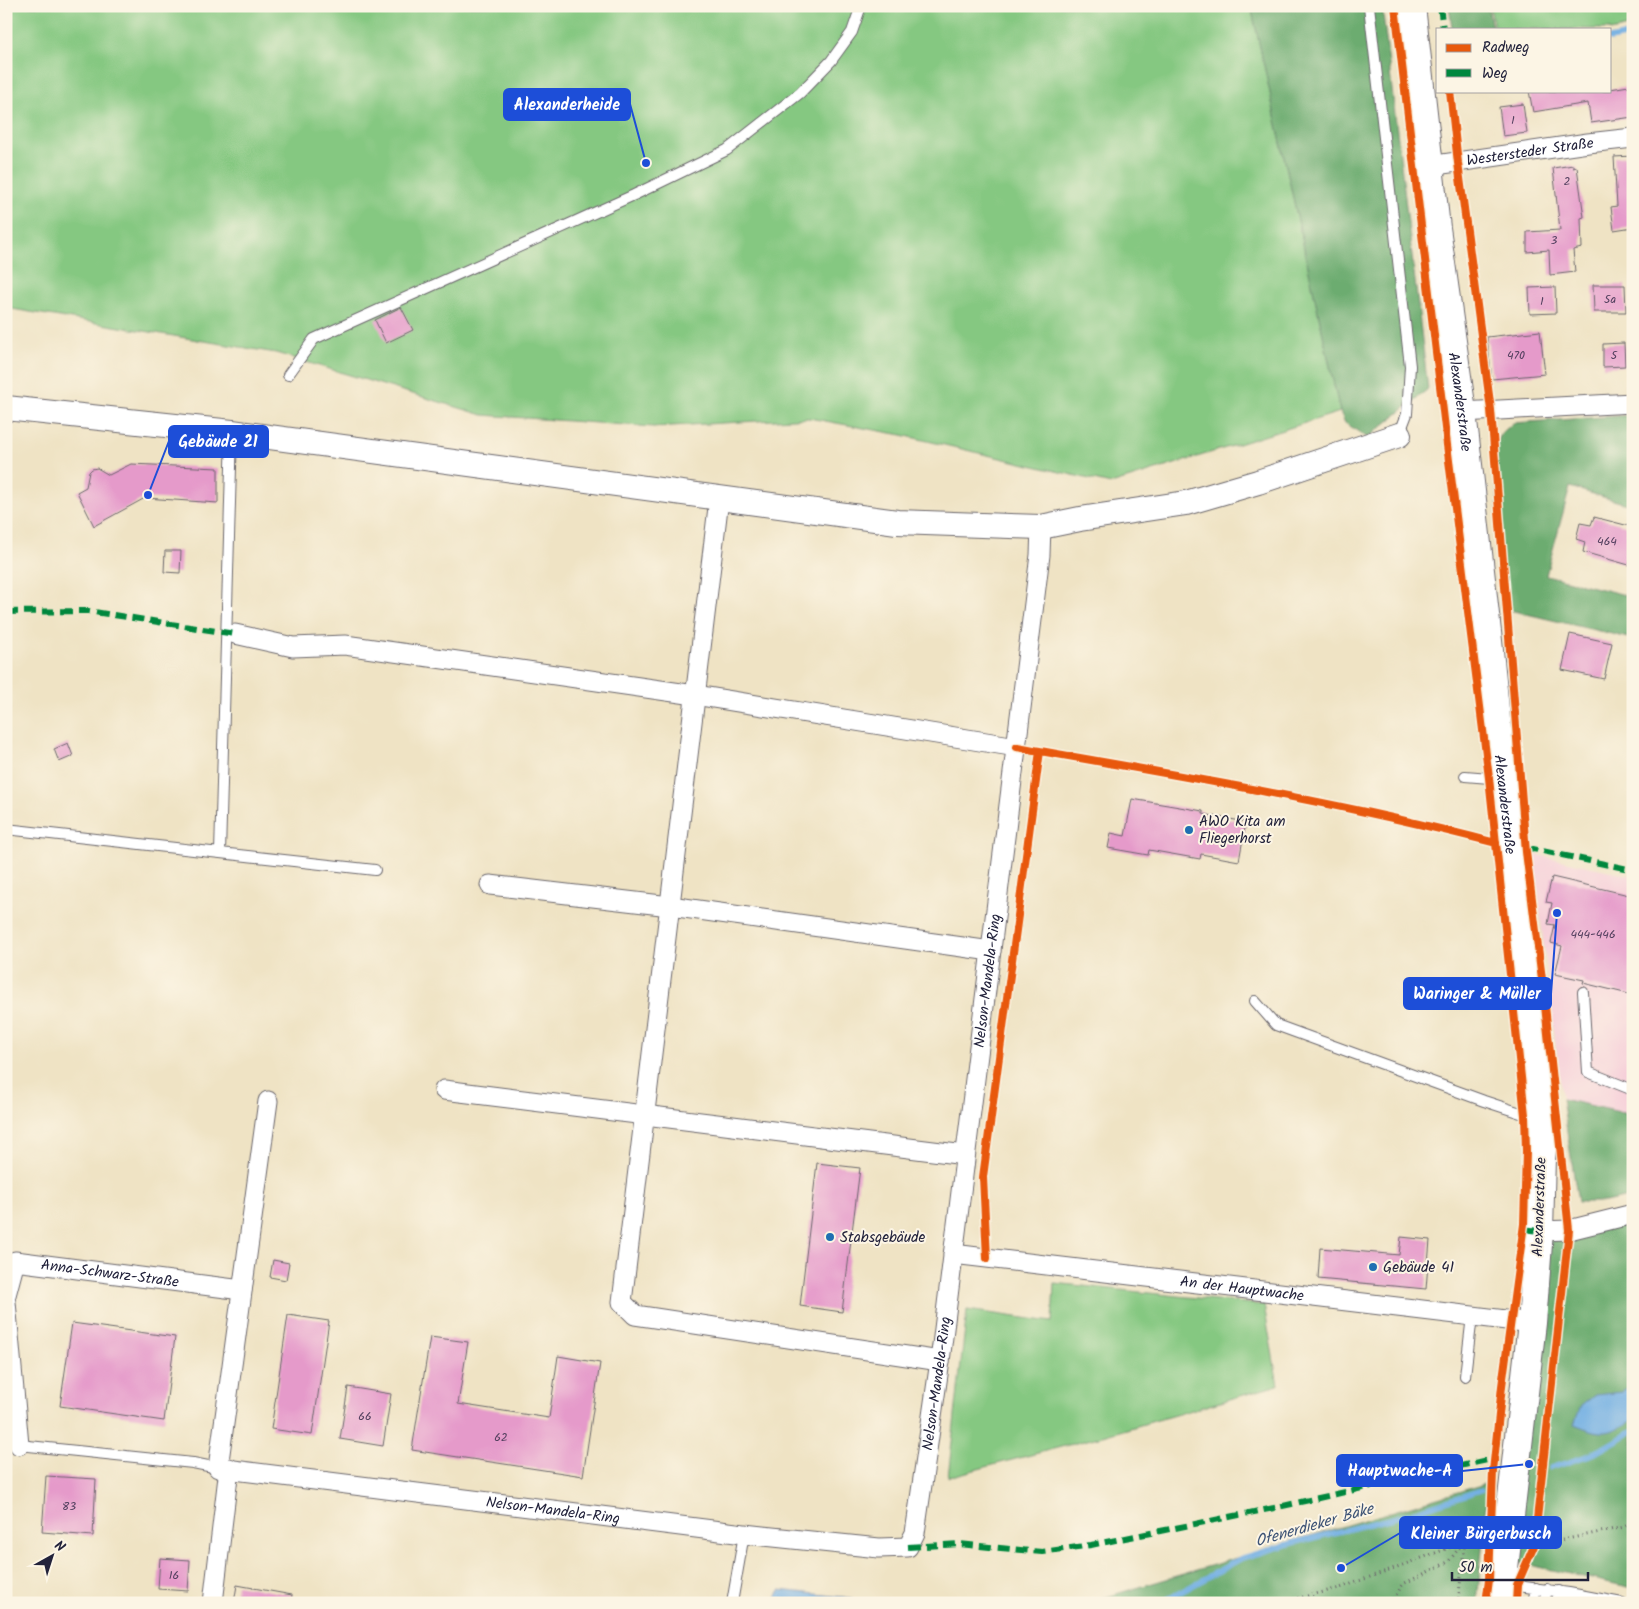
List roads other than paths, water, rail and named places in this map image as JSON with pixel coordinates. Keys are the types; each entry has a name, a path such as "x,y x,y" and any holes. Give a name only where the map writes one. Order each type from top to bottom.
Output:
{"main road":[{"name":"Alexanderstraße","path":"1411,6 1436,228 1462,412 1542,1120 1539,1231 1532,1323 1509,1539 1501,1593"}],"street":[{"name":"Westersteder Straße","path":"1429,166 1633,138"},
{"path":"1462,412 1633,403"},
{"path":"6,408 232,432 897,522 1042,527 1080,519 1186,503 1258,482 1399,435"},
{"path":"719,499 622,1302 635,1315 940,1360"},
{"name":"Nelson-Mandela-Ring","path":"223,1468 744,1534 879,1548 908,1547 915,1533 940,1360 1017,747 1042,527"},
{"path":"235,634 293,647 345,645 695,695 1017,747"},
{"path":"490,885 670,906 991,951"},
{"path":"444,1090 965,1155"},
{"path":"213,1603 223,1468 242,1290 268,1100"},
{"path":"1539,1231 1569,1230 1633,1214"},
{"name":"An der Hauptwache","path":"952,1254 1532,1323"},
{"name":"Anna-Schwarz-Straße","path":"6,1295 15,1261 242,1290"},
{"path":"6,1302 13,1443"}],"lane":[{"path":"288,375 314,340 634,195 727,150 800,93 831,61 852,32 861,6"},
{"path":"1369,6 1410,366 1407,414 1399,435"},
{"path":"220,853 232,432"},
{"path":"1465,776 1502,779"},
{"path":"6,829 375,870"},
{"path":"1583,992 1588,1072 1633,1090"},
{"path":"1255,1001 1276,1025 1484,1101 1542,1120"},
{"path":"1465,1376 1472,1316"},
{"path":"13,1443 223,1468"},
{"path":"732,1603 744,1534"},
{"path":"1533,1603 1536,1588"},
{"path":"1501,1593 1536,1588 1547,1589 1565,1595 1622,1602"},
{"path":"1544,1603 1547,1589"},
{"path":"1557,1603 1565,1595"}],"water":[{"path":"1633,1383 1633,1420 1617,1429 1604,1432 1598,1432 1574,1424 1581,1406 1595,1395 1622,1392"},
{"path":"780,1590 852,1598 861,1603 773,1603"}],"waterway":[{"path":"1612,39 1633,34"},
{"name":"Ofenerdieker Bäke","path":"1550,1468 1593,1454 1633,1431"},
{"name":"Ofenerdieker Bäke","path":"1161,1603 1242,1558 1393,1518 1481,1490"}],"place":[{"name":"Alexanderheide","path":"646,163"},
{"name":"Gebäude 21","path":"148,495"},
{"name":"AWO Kita am Fliegerhorst","path":"1189,830"},
{"name":"Waringer & Müller","path":"1557,913"},
{"name":"Stabsgebäude","path":"830,1237"},
{"name":"Gebäude 41","path":"1373,1267"},
{"name":"Hauptwache-A","path":"1529,1464"},
{"name":"Kleiner Bürgerbusch","path":"1341,1568"}]}
